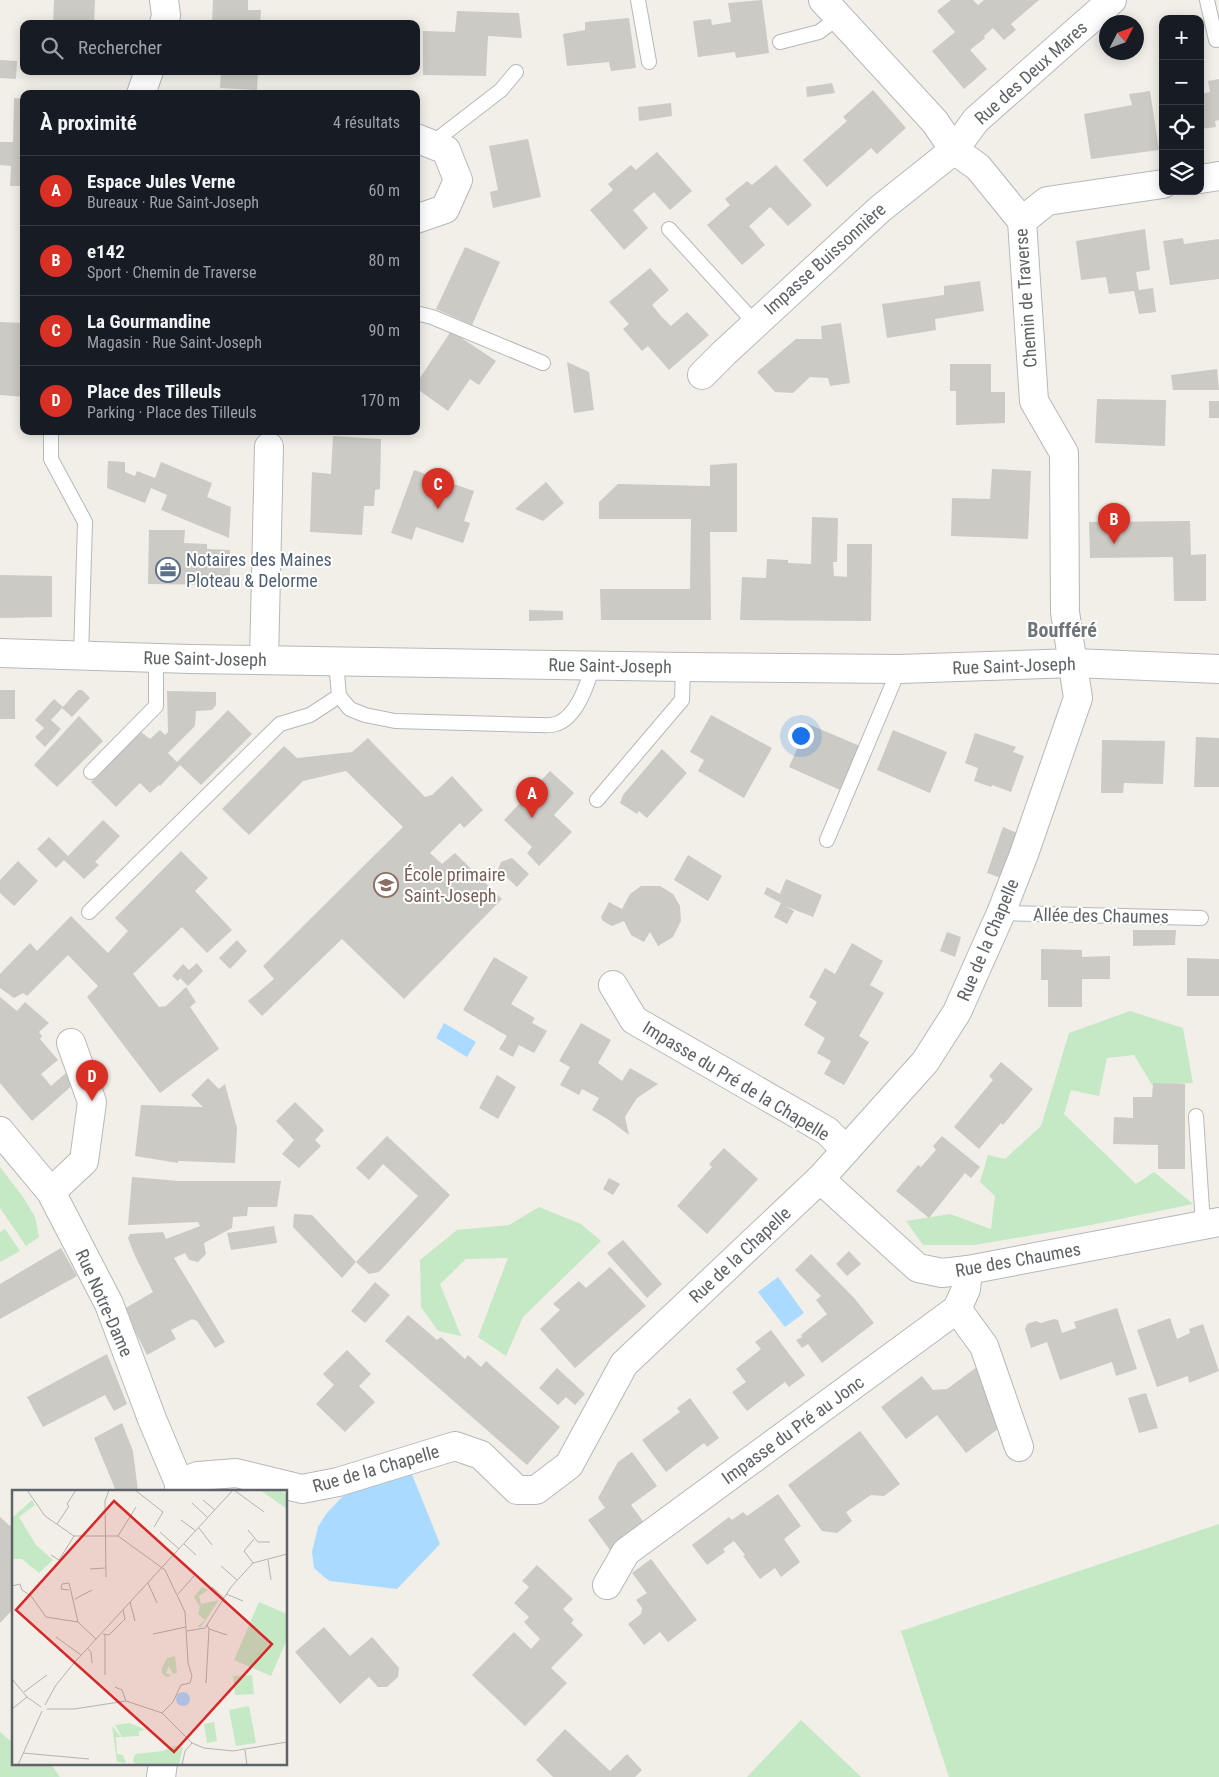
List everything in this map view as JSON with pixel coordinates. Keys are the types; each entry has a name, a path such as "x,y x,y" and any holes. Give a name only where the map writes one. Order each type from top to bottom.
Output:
{"street":[{"path":"164,0 165,20"},
{"name":"Rue des Deux Mares","path":"954,150 976,120 1112,0"},
{"name":"Chemin de Traverse","path":"831,8 935,122 954,150 978,167 1022,221 1034,401 1064,453 1066,612 1074,664"},
{"path":"142,90 148,75"},
{"path":"420,218 445,209 458,180 446,150 424,141"},
{"name":"Impasse Buissonnière","path":"702,376 724,352 880,209 954,150"},
{"path":"1204,178 1219,176"},
{"path":"1022,221 1047,201 1159,185"},
{"path":"264,660 269,437"},
{"name":"Rue Saint-Joseph","path":"0,654 593,666 899,669 1074,664 1219,669"},
{"name":"Rue de la Chapelle","path":"179,1487 198,1476 236,1474 302,1489 338,1482 455,1446 481,1455 517,1490 536,1490 569,1465 624,1364 820,1179 925,1062 958,1012 1001,914 1024,854 1078,698 1074,664"},
{"name":"Impasse du Pré de la Chapelle","path":"613,985 634,1020 827,1131 846,1150"},
{"path":"51,1192 84,1161 90,1118 92,1102 71,1043"},
{"name":"Rue Notre-Dame","path":"0,1131 51,1192 109,1304 179,1487"},
{"name":"Rue des Chaumes","path":"820,1179 918,1268 942,1273 968,1270 1211,1224"},
{"path":"968,1270 966,1289 957,1309 984,1346 1019,1448"},
{"name":"Impasse du Pré au Jonc","path":"607,1585 626,1552 957,1309"},
{"path":"161,1777 163,1764"}],"lane":[{"path":"638,0 649,62"},
{"path":"1207,0 1216,40"},
{"path":"780,42 819,32 831,8"},
{"path":"424,141 501,90 516,72"},
{"path":"669,229 755,323"},
{"path":"420,314 432,317 543,363"},
{"path":"51,435 51,459 85,522 81,656"},
{"path":"91,772 156,706 156,658"},
{"path":"336,661 338,696 350,709 364,715 395,721 536,725 556,724 573,710 586,690 593,666"},
{"path":"598,800 682,700 683,667"},
{"path":"827,840 899,669"},
{"path":"89,912 280,724 310,715 338,696"},
{"name":"Allée des Chaumes","path":"1001,914 1201,918"},
{"path":"1196,1116 1211,1224"}],"green space":[{"path":"1130,1011 1183,1028 1193,1083 1152,1085 1134,1055 1107,1058 1099,1096 1071,1090 1064,1114 1136,1184 1154,1172 1193,1204 1091,1225 975,1245 923,1245 906,1221 950,1214 991,1229 995,1196 980,1182 988,1155 1005,1159 1041,1126 1069,1033"},
{"path":"0,1167 23,1197 35,1217 39,1237 26,1246 0,1208"},
{"path":"539,1207 581,1224 601,1241 523,1317 506,1356 478,1337 508,1258 466,1259 440,1284 461,1336 438,1331 421,1307 420,1260 457,1230 509,1225"},
{"path":"5,1229 20,1251 0,1262 0,1232"},
{"path":"1219,1524 1219,1777 949,1777 901,1631"},
{"path":"801,1720 858,1774 861,1777 747,1777"},
{"path":"0,1732 12,1742 12,1764 51,1764 60,1777 0,1777"}],"water":[{"path":"444,1023 476,1042 467,1057 436,1038"},
{"path":"778,1277 804,1313 785,1327 758,1292"},
{"path":"411,1472 440,1544 397,1589 330,1581 314,1568 312,1552 318,1527 326,1514 343,1496"}],"building":[{"path":"54,0 95,0 94,20 53,20"},
{"path":"213,0 248,0 248,10 261,10 260,20 212,20"},
{"path":"762,0 769,53 736,58 735,52 698,57 693,21 711,19 712,25 731,22 728,3"},
{"path":"951,0 973,0 978,5 984,0 1039,0 1011,24 1016,30 1004,40 993,28 984,36 985,38 970,50 987,69 964,89 932,51 955,32 937,11"},
{"path":"457,11 519,13 522,38 488,36 486,76 423,75 423,31 455,32"},
{"path":"629,18 636,68 611,71 609,62 567,66 563,34 585,30 585,22"},
{"path":"0,60 17,61 16,79 0,78"},
{"path":"221,75 258,75 257,90 220,88"},
{"path":"1219,79 1219,120 1215,121 1216,127 1204,128 1204,93 1210,92 1208,81"},
{"path":"832,83 835,93 807,97 806,87"},
{"path":"873,90 906,128 877,154 871,148 827,187 803,160 847,121 843,117"},
{"path":"1150,91 1159,150 1091,159 1084,114 1132,105 1129,94"},
{"path":"14,98 20,99 20,186 10,186 11,166 0,165 0,142 13,142"},
{"path":"671,103 672,116 639,121 638,107"},
{"path":"528,139 541,197 493,208 490,192 498,190 489,146"},
{"path":"657,152 692,191 670,210 654,192 633,210 648,228 624,250 590,210 613,190 608,184 631,165 636,170"},
{"path":"776,165 812,205 788,226 770,207 749,226 765,245 742,265 707,225 730,205 725,199 747,181 752,185"},
{"path":"1145,229 1150,270 1136,272 1139,290 1153,288 1156,312 1139,314 1134,291 1109,294 1106,277 1081,280 1076,241"},
{"path":"1183,238 1184,244 1219,239 1219,279 1170,285 1163,241"},
{"path":"465,247 500,262 472,325 436,309"},
{"path":"650,268 669,290 652,305 661,316 671,326 687,312 709,335 669,370 648,346 642,351 623,329 629,324 609,302"},
{"path":"980,281 984,311 935,319 936,330 887,338 882,304 944,295 944,286"},
{"path":"0,322 20,323 20,397 0,395"},
{"path":"841,323 850,383 830,386 828,378 810,377 793,393 775,392 757,372 796,339 822,339 821,326"},
{"path":"451,331 496,361 479,385 470,379 448,411 420,391 420,378"},
{"path":"567,362 589,372 594,410 574,413"},
{"path":"950,364 991,364 991,392 1005,392 1005,423 956,425 956,391 950,391"},
{"path":"1217,369 1219,390 1173,390 1171,375"},
{"path":"1097,399 1166,400 1165,446 1095,443"},
{"path":"1209,401 1219,401 1219,418 1209,418"},
{"path":"333,436 381,439 380,489 375,490 374,506 364,506 362,535 310,532 312,472 331,474"},
{"path":"108,461 125,462 125,472 135,476 137,471 155,478 161,462 212,483 207,497 231,507 229,538 161,510 167,495 151,488 145,503 107,488"},
{"path":"737,463 737,532 710,532 711,620 601,620 600,589 690,589 691,519 599,519 599,502 618,484 710,486 710,465"},
{"path":"992,469 1031,471 1028,539 951,536 952,498 990,499"},
{"path":"414,470 474,491 464,521 470,523 463,543 416,527 412,540 391,533"},
{"path":"546,482 564,503 543,521 515,509"},
{"path":"812,517 838,518 837,562 833,562 834,576 847,577 847,544 872,544 871,621 740,620 742,577 766,578 767,559 788,560 788,563 811,564"},
{"path":"1190,521 1191,555 1206,554 1206,601 1174,601 1173,557 1090,558 1089,522"},
{"path":"149,530 185,530 184,543 207,544 207,549 230,550 230,585 148,584"},
{"path":"0,575 52,576 52,617 0,618"},
{"path":"529,610 563,611 563,620 529,621"},
{"path":"0,690 15,690 15,719 0,719"},
{"path":"78,690 82,690 90,698 72,717 62,708"},
{"path":"167,691 216,692 216,705 212,710 196,711 195,726 168,753 177,762 228,710 252,734 201,785 180,765 160,786 150,793 140,783 116,807 91,782 141,732 150,739 160,730 165,735 168,732"},
{"path":"54,699 63,707 51,720 61,729 45,747 35,737 44,728 35,720"},
{"path":"711,715 772,748 744,798 698,771 704,760 690,752"},
{"path":"79,716 103,741 57,787 34,765"},
{"path":"808,724 860,746 840,790 789,767"},
{"path":"893,730 947,752 930,793 877,770"},
{"path":"975,733 1016,747 1013,752 1024,756 1011,792 974,781 978,768 965,763"},
{"path":"1196,737 1219,738 1219,787 1194,787"},
{"path":"368,738 425,797 432,795 452,776 483,810 464,828 460,823 430,853 442,864 455,853 502,899 404,999 342,939 262,1016 248,1001 274,979 263,966 403,827 346,771 303,781 249,835 222,809 284,746 297,758 352,752"},
{"path":"1102,740 1165,741 1163,784 1124,783 1123,793 1101,793"},
{"path":"662,749 687,773 647,818 639,811 637,814 620,803 623,795"},
{"path":"550,771 574,793 554,815 572,832 539,866 527,853 532,847 504,820"},
{"path":"103,820 120,836 95,862 99,865 84,879 64,860 56,868 37,849 49,837 68,856"},
{"path":"1003,827 1017,833 1001,878 987,873"},
{"path":"181,851 208,878 195,891 232,930 207,953 182,927 133,974 159,1007 166,1006 186,987 196,1002 190,1007 219,1049 160,1093 87,997 98,986 68,955 27,996 23,993 14,998 0,988 0,974 30,943 37,951 71,916 108,953 128,931 115,918"},
{"path":"688,855 722,876 708,901 674,880"},
{"path":"512,858 529,874 517,887 498,869 501,862"},
{"path":"18,861 38,881 14,906 0,893 0,880"},
{"path":"786,879 822,895 813,917 785,906 794,911 787,924 774,917 781,903 764,894 767,887 780,894"},
{"path":"641,886 660,886 673,894 680,906 681,921 673,937 658,946 650,932 644,942 631,935 624,921 612,926 603,921 601,917 609,902 622,909 630,894"},
{"path":"1133,930 1176,930 1175,945 1133,946"},
{"path":"947,932 961,937 955,957 940,951"},
{"path":"237,940 247,951 230,969 219,958"},
{"path":"852,943 883,961 870,985 884,993 859,1036 869,1042 844,1085 824,1074 831,1061 817,1053 825,1038 804,1025 817,1002 809,997 825,968 835,974"},
{"path":"1041,949 1082,950 1082,957 1110,956 1110,979 1082,979 1082,1007 1048,1007 1048,980 1041,980"},
{"path":"494,957 528,977 511,1004 535,1018 532,1023 547,1031 534,1053 519,1045 513,1057 499,1049 507,1036 463,1010"},
{"path":"1187,958 1219,959 1219,996 1187,996"},
{"path":"197,963 203,971 188,986 180,978 178,981 172,976 183,964 189,970"},
{"path":"0,997 17,1011 25,1002 49,1023 39,1032 42,1036 40,1039 58,1060 41,1074 51,1086 67,1072 75,1083 32,1121 0,1083"},
{"path":"581,1023 611,1040 598,1063 622,1081 630,1068 658,1084 637,1098 625,1117 629,1135 592,1110 599,1098 582,1089 579,1095 560,1085 570,1067 559,1061"},
{"path":"1001,1062 1033,1089 1003,1125 1001,1123 979,1149 954,1127 993,1080 989,1076"},
{"path":"497,1075 516,1087 498,1119 479,1108"},
{"path":"208,1078 219,1089 225,1084 237,1128 235,1163 178,1161 178,1163 135,1156 141,1105 203,1107 191,1095"},
{"path":"1153,1083 1185,1084 1185,1169 1158,1169 1158,1145 1113,1144 1114,1117 1133,1118 1133,1097 1152,1097"},
{"path":"295,1102 324,1130 315,1140 321,1146 299,1168 282,1154 294,1140 276,1121"},
{"path":"387,1136 450,1195 379,1272 369,1274 356,1262 418,1196 383,1164 369,1180 356,1168"},
{"path":"942,1136 980,1167 971,1178 965,1173 929,1218 896,1191 918,1165 921,1167 936,1150 933,1146"},
{"path":"724,1148 758,1179 707,1234 677,1206 712,1167 709,1164"},
{"path":"132,1177 179,1181 281,1181 277,1207 248,1207 247,1216 233,1217 232,1228 204,1243 206,1254 198,1262 189,1260 185,1253 174,1258 225,1342 215,1348 197,1321 192,1319 171,1330 176,1339 147,1355 124,1309 153,1292 135,1256 128,1238 130,1234 163,1232 166,1239 200,1226 198,1222 128,1225"},
{"path":"609,1178 620,1184 613,1195 603,1189"},
{"path":"294,1214 312,1215 356,1262 342,1278 293,1227"},
{"path":"274,1226 277,1243 231,1250 227,1233"},
{"path":"623,1240 662,1284 647,1298 607,1253"},
{"path":"61,1248 77,1276 0,1319 0,1284"},
{"path":"849,1251 861,1264 847,1276 836,1264"},
{"path":"811,1254 855,1299 874,1323 822,1363 808,1344 802,1348 796,1340 802,1337 801,1335 827,1314 816,1300 821,1296 795,1270"},
{"path":"610,1267 646,1306 575,1368 540,1329 560,1310 553,1304 579,1281 586,1288"},
{"path":"375,1282 390,1295 365,1323 351,1311"},
{"path":"1117,1308 1137,1369 1116,1376 1112,1362 1060,1380 1047,1342 1031,1348 1025,1329 1027,1324 1036,1321 1041,1323 1054,1319 1058,1320 1062,1333 1076,1328 1074,1322"},
{"path":"408,1315 437,1340 441,1337 465,1359 468,1355 481,1367 486,1361 560,1427 527,1465 385,1341"},
{"path":"1170,1318 1177,1339 1190,1333 1189,1329 1203,1324 1219,1371 1189,1383 1188,1376 1157,1387 1137,1330"},
{"path":"771,1330 805,1375 789,1387 785,1382 747,1411 732,1392 746,1382 736,1369 761,1349 755,1342"},
{"path":"347,1350 371,1374 359,1386 375,1402 345,1432 316,1404 334,1385 323,1374"},
{"path":"107,1354 127,1404 114,1411 105,1395 43,1427 27,1397"},
{"path":"977,1367 998,1429 966,1453 937,1415 906,1439 881,1407 922,1376 933,1390 947,1389"},
{"path":"557,1368 585,1394 575,1405 566,1397 558,1405 539,1388"},
{"path":"1146,1393 1158,1428 1139,1433 1128,1398"},
{"path":"690,1398 719,1438 707,1447 704,1443 666,1472 642,1440 680,1412 677,1408"},
{"path":"122,1423 133,1451 138,1490 116,1490 94,1438"},
{"path":"860,1431 900,1484 884,1496 871,1495 846,1512 852,1521 837,1533 822,1531 788,1485"},
{"path":"632,1452 657,1486 631,1505 645,1524 610,1550 588,1520 605,1508 598,1498 618,1462"},
{"path":"778,1494 801,1526 784,1539 800,1562 781,1577 775,1568 760,1579 734,1541 723,1549 725,1552 707,1565 692,1545 729,1517 732,1520 743,1512 747,1516"},
{"path":"0,1517 10,1526 12,1524 12,1610 0,1623"},
{"path":"651,1559 697,1620 668,1642 660,1632 644,1645 628,1624 641,1614 642,1608 636,1600 647,1593 632,1573"},
{"path":"537,1565 573,1599 563,1609 574,1620 571,1623 583,1635 551,1668 567,1683 525,1726 472,1675 514,1632 531,1649 540,1639 524,1622 529,1617 514,1603 529,1587 522,1581"},
{"path":"324,1627 350,1656 372,1637 399,1668 398,1677 387,1687 378,1687 369,1677 340,1704 295,1652"},
{"path":"565,1729 610,1771 627,1754 642,1770 635,1777 553,1777 536,1760"}],"place":[{"name":"La Gourmandine","path":"438,509"},
{"name":"e142","path":"1114,544"},
{"name":"Notaires des Maines Ploteau & Delorme","path":"168,570"},
{"name":"Espace Jules Verne","path":"532,818"},
{"name":"École primaire Saint-Joseph","path":"386,885"},
{"name":"Place des Tilleuls","path":"92,1101"}],"district":[{"name":"Boufféré","path":"1062,630"}]}
